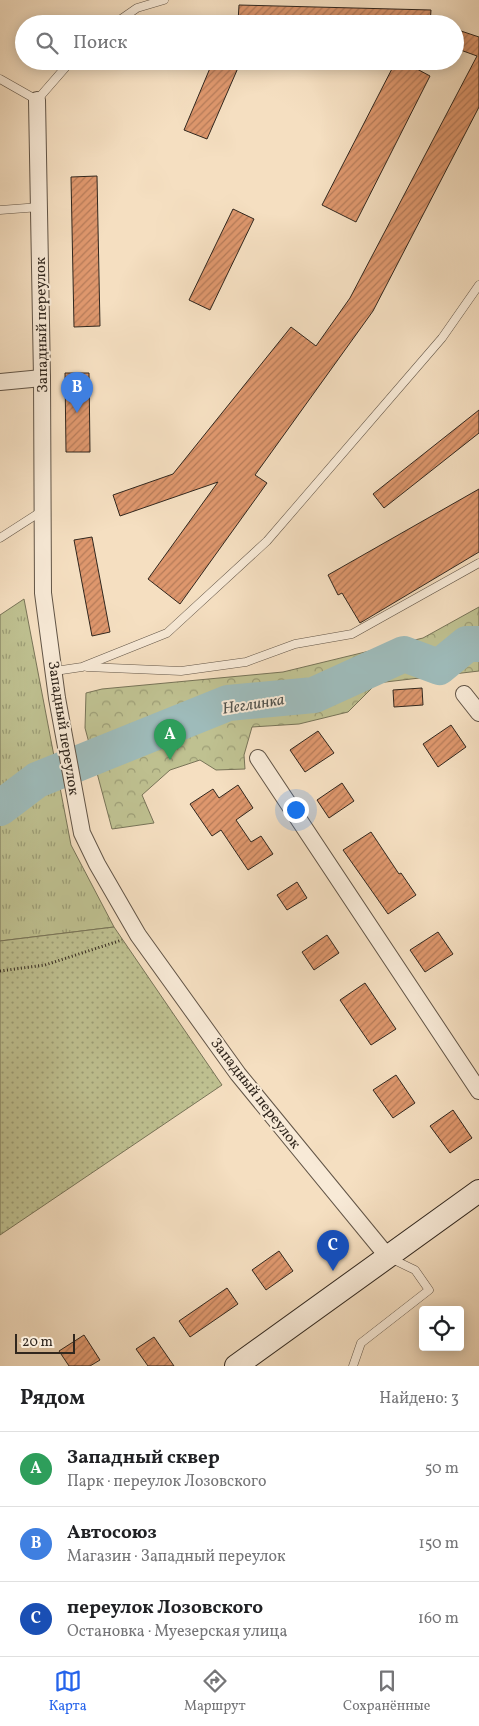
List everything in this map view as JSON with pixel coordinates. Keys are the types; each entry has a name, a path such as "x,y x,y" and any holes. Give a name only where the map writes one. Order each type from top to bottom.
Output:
{"main road":[{"path":"236,1366 479,1191"}],"street":[{"name":"Западный переулок","path":"37,100 40,206 43,593 55,671 57,698 82,833 97,864 138,935 238,1074 388,1257"},
{"path":"0,382 42,378"},
{"path":"464,694 479,714"},
{"path":"258,758 479,1091"}],"lane":[{"path":"126,15 136,8 164,0"},
{"path":"0,79 37,100 63,70"},
{"path":"0,210 40,206"},
{"path":"55,671 82,666 167,633 267,542 442,338 479,285"},
{"path":"0,538 42,511"},
{"path":"82,666 181,671 246,662 295,644 352,634 479,563"},
{"path":"354,1366 361,1343 429,1290 416,1270 388,1257"}],"path":[{"path":"0,971 45,965 138,935"}],"green space":[{"path":"24,599 71,845 114,927 0,941 0,615"},
{"path":"479,607 479,671 377,683 348,712 299,724 252,727 244,755 245,769 216,770 200,760 170,770 142,795 154,823 112,829 85,728 86,693 102,689 283,672 423,638"},
{"path":"114,927 222,1085 0,1235 0,941"}],"building":[{"path":"239,5 431,10 431,15 238,15"},
{"path":"464,32 479,37 479,107 373,311 255,475 267,483 180,604 148,579 218,482 120,516 113,495 173,474 291,327 316,346 350,298 477,56 464,51"},
{"path":"209,70 237,70 207,139 184,130"},
{"path":"391,70 419,70 430,76 356,222 322,205"},
{"path":"97,176 100,326 74,327 71,177"},
{"path":"233,209 254,219 210,310 189,300"},
{"path":"65,373 89,373 90,452 66,452"},
{"path":"479,410 479,433 384,508 373,494"},
{"path":"479,489 479,552 360,623 342,593 338,595 328,575"},
{"path":"92,537 110,632 92,636 74,540"},
{"path":"422,688 423,705 394,707 393,690"},
{"path":"451,725 466,747 438,767 423,744"},
{"path":"318,731 334,753 305,772 290,750"},
{"path":"342,783 354,801 329,818 317,800"},
{"path":"238,785 253,808 236,820 251,842 261,836 273,854 248,870 221,830 212,836 190,804 213,789 219,798"},
{"path":"371,832 399,874 401,873 416,895 388,914 343,850"},
{"path":"297,882 307,898 287,910 277,895"},
{"path":"438,932 453,954 425,972 410,950"},
{"path":"327,935 339,953 314,970 302,952"},
{"path":"365,983 396,1029 371,1045 340,1000"},
{"path":"396,1075 415,1103 393,1118 373,1090"},
{"path":"453,1110 472,1138 450,1153 430,1126"},
{"path":"279,1251 293,1271 266,1290 252,1270"},
{"path":"227,1288 238,1304 190,1337 179,1321"},
{"path":"84,1335 100,1360 90,1366 69,1366 59,1351"},
{"path":"154,1337 174,1366 148,1366 136,1349"}],"waterway":[{"name":"Неглинка","path":"0,808 37,780 228,703 314,695 404,654 439,667 467,644 479,644"}],"place":[{"name":"Автосоюз","path":"77,413"},
{"name":"Западный сквер","path":"170,760"},
{"name":"переулок Лозовского","path":"333,1271"}]}
